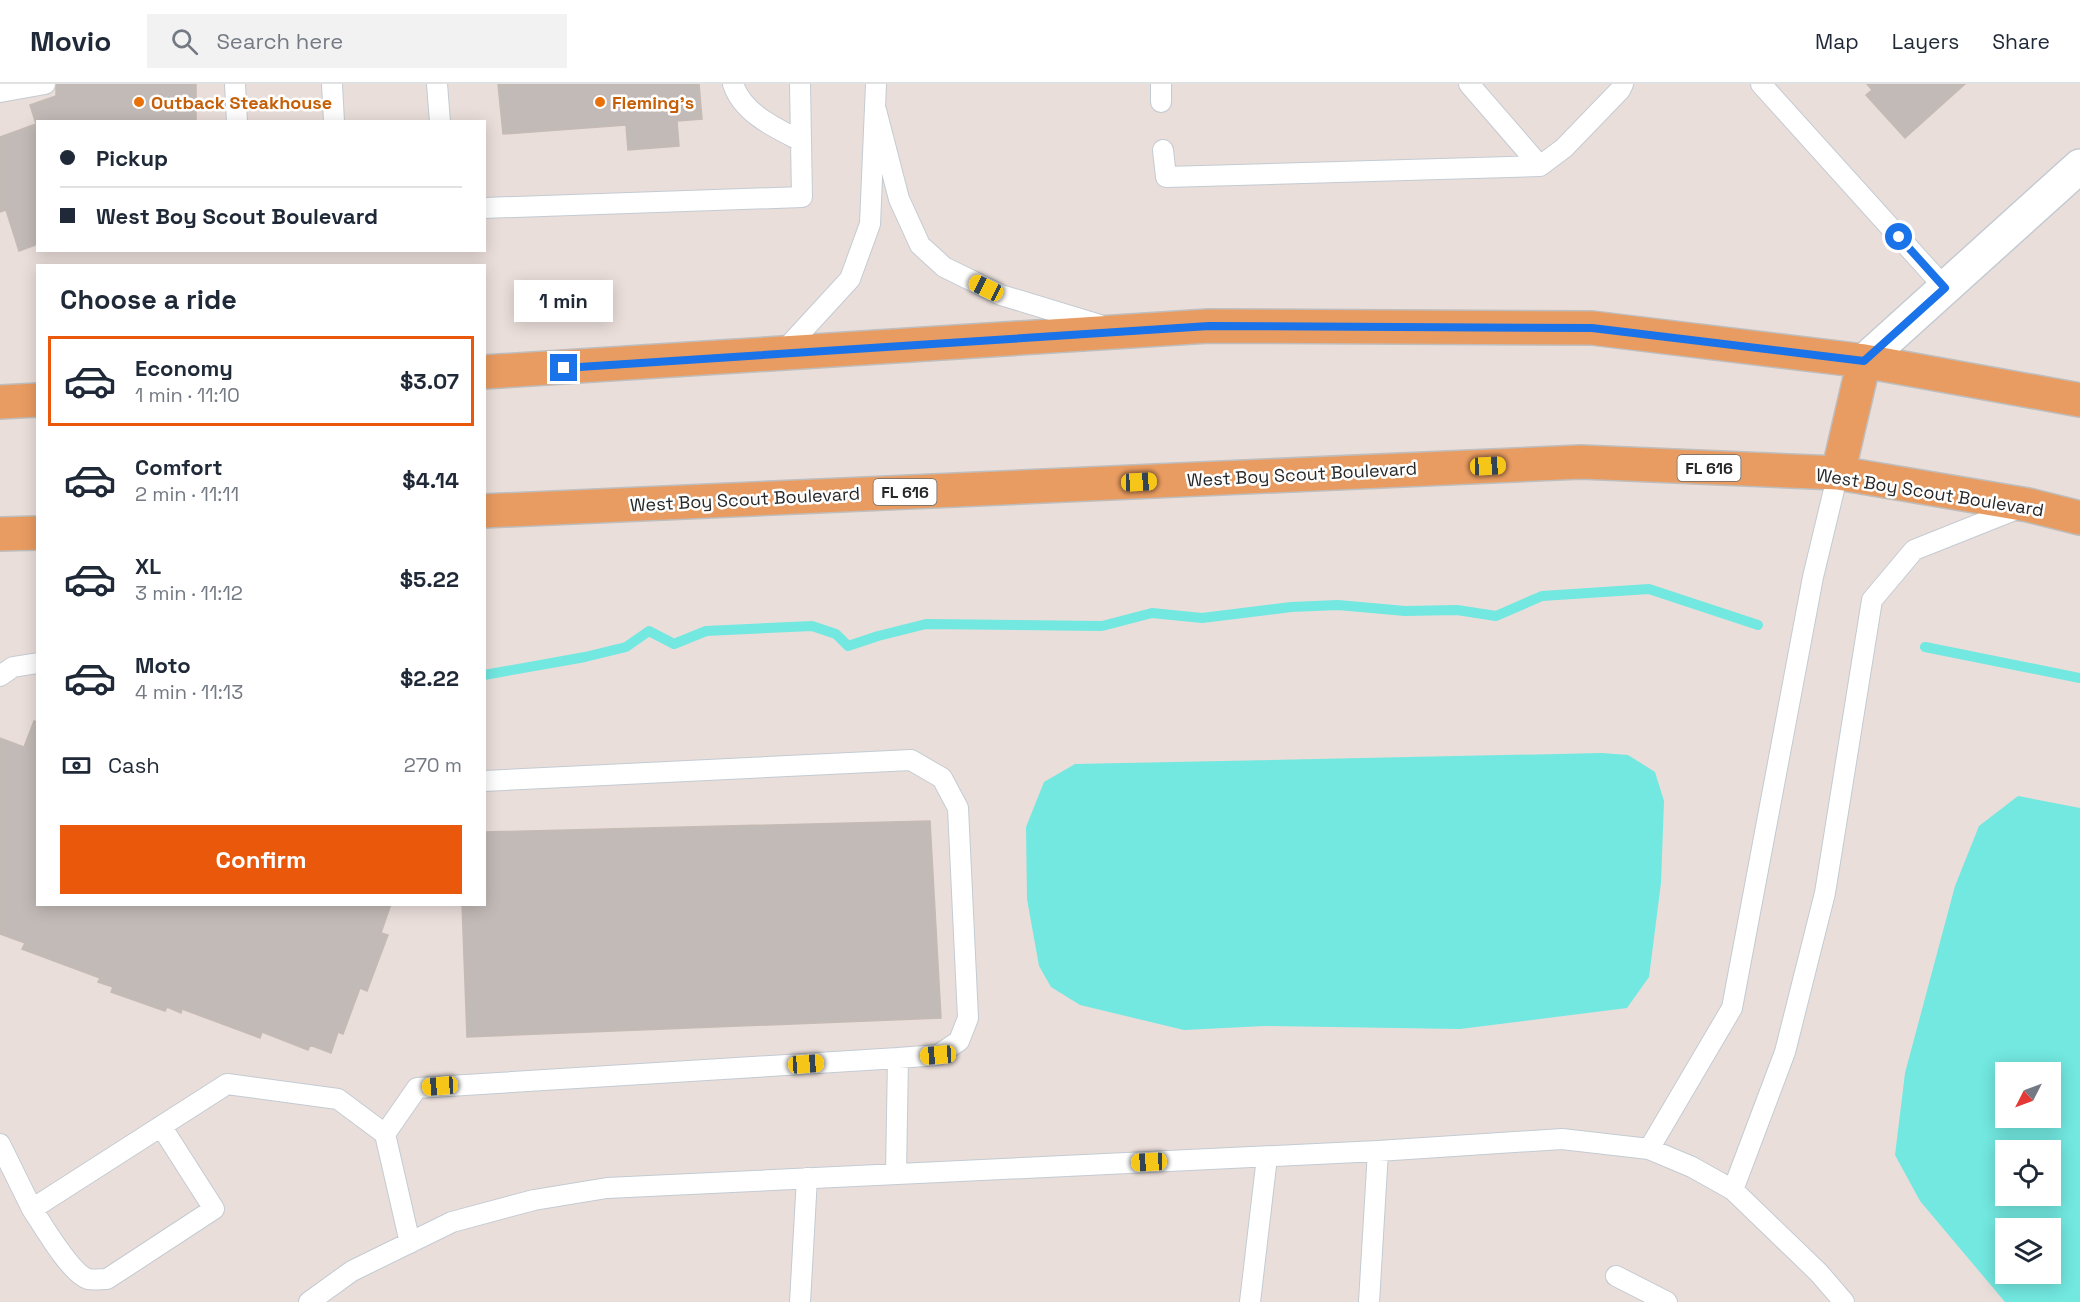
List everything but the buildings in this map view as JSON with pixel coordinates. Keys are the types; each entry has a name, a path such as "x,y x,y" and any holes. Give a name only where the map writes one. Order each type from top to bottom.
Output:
{"main road":[{"path":"486,372 1209,326 1592,328 1864,361 2080,400"},
{"path":"1838,473 1864,361"},
{"name":"West Boy Scout Boulevard","path":"486,512 1581,462 1838,473 2028,505 2080,518"},
{"path":"0,534 36,533"}],"street":[{"path":"1864,361 2080,166"}],"lane":[{"path":"0,92 45,84"},
{"path":"235,84 237,120"},
{"path":"332,84 334,120"},
{"path":"437,84 440,120"},
{"path":"733,84 736,92 761,120 801,141"},
{"path":"486,208 802,197 800,84"},
{"path":"782,353 850,279 870,224 876,84"},
{"path":"1469,84 1540,166"},
{"path":"1761,84 1945,288"},
{"path":"1164,150 1166,177 1540,166 1564,148 1619,86"},
{"path":"876,110 899,199 920,245 944,267 1001,295 1122,332"},
{"path":"1648,1149 1732,1008 1813,577 1838,473"},
{"path":"1733,1190 1785,1052 1825,893 1872,600 1914,550 2028,505"},
{"path":"0,676 13,668 36,663"},
{"path":"385,1134 417,1088 938,1055 959,1041 968,1018 958,808 942,778 911,760 486,782"},
{"path":"896,1174 898,1058"},
{"path":"32,1209 227,1084 338,1099 385,1134 410,1243"},
{"path":"0,1144 32,1209 68,1261 79,1274 89,1279 106,1279 214,1209 161,1126"},
{"path":"309,1302 352,1271 452,1222 534,1200 607,1188 1378,1152 1562,1139 1648,1149 1692,1167 1733,1190 1819,1273 1844,1302"},
{"path":"1369,1302 1378,1152"},
{"path":"1250,1302 1267,1157"},
{"path":"800,1302 807,1178"},
{"path":"1616,1276 1667,1302"}],"water":[{"path":"1602,753 1628,755 1655,772 1664,801 1661,883 1649,977 1627,1008 1460,1029 1264,1026 1184,1030 1080,1005 1051,987 1039,966 1027,899 1026,827 1044,782 1075,764"},
{"path":"2018,796 2080,808 2080,1302 2005,1302 1920,1201 1895,1155 1905,1073 1955,886 1979,826"}],"waterway":[{"path":"486,675 585,657 626,647 649,631 674,644 706,631 812,626 836,634 848,646 926,624 1102,626 1152,613 1202,618 1291,607 1338,605 1405,611 1457,610 1496,616 1542,596 1649,589 1758,625"},
{"path":"1925,647 2080,678"}],"place":[{"name":"Outback Steakhouse","path":"139,102"},
{"name":"Fleming's","path":"600,102"}],"route":[{"path":"564,368 1209,326 1592,328 1864,361 1945,288 1899,237"}]}
